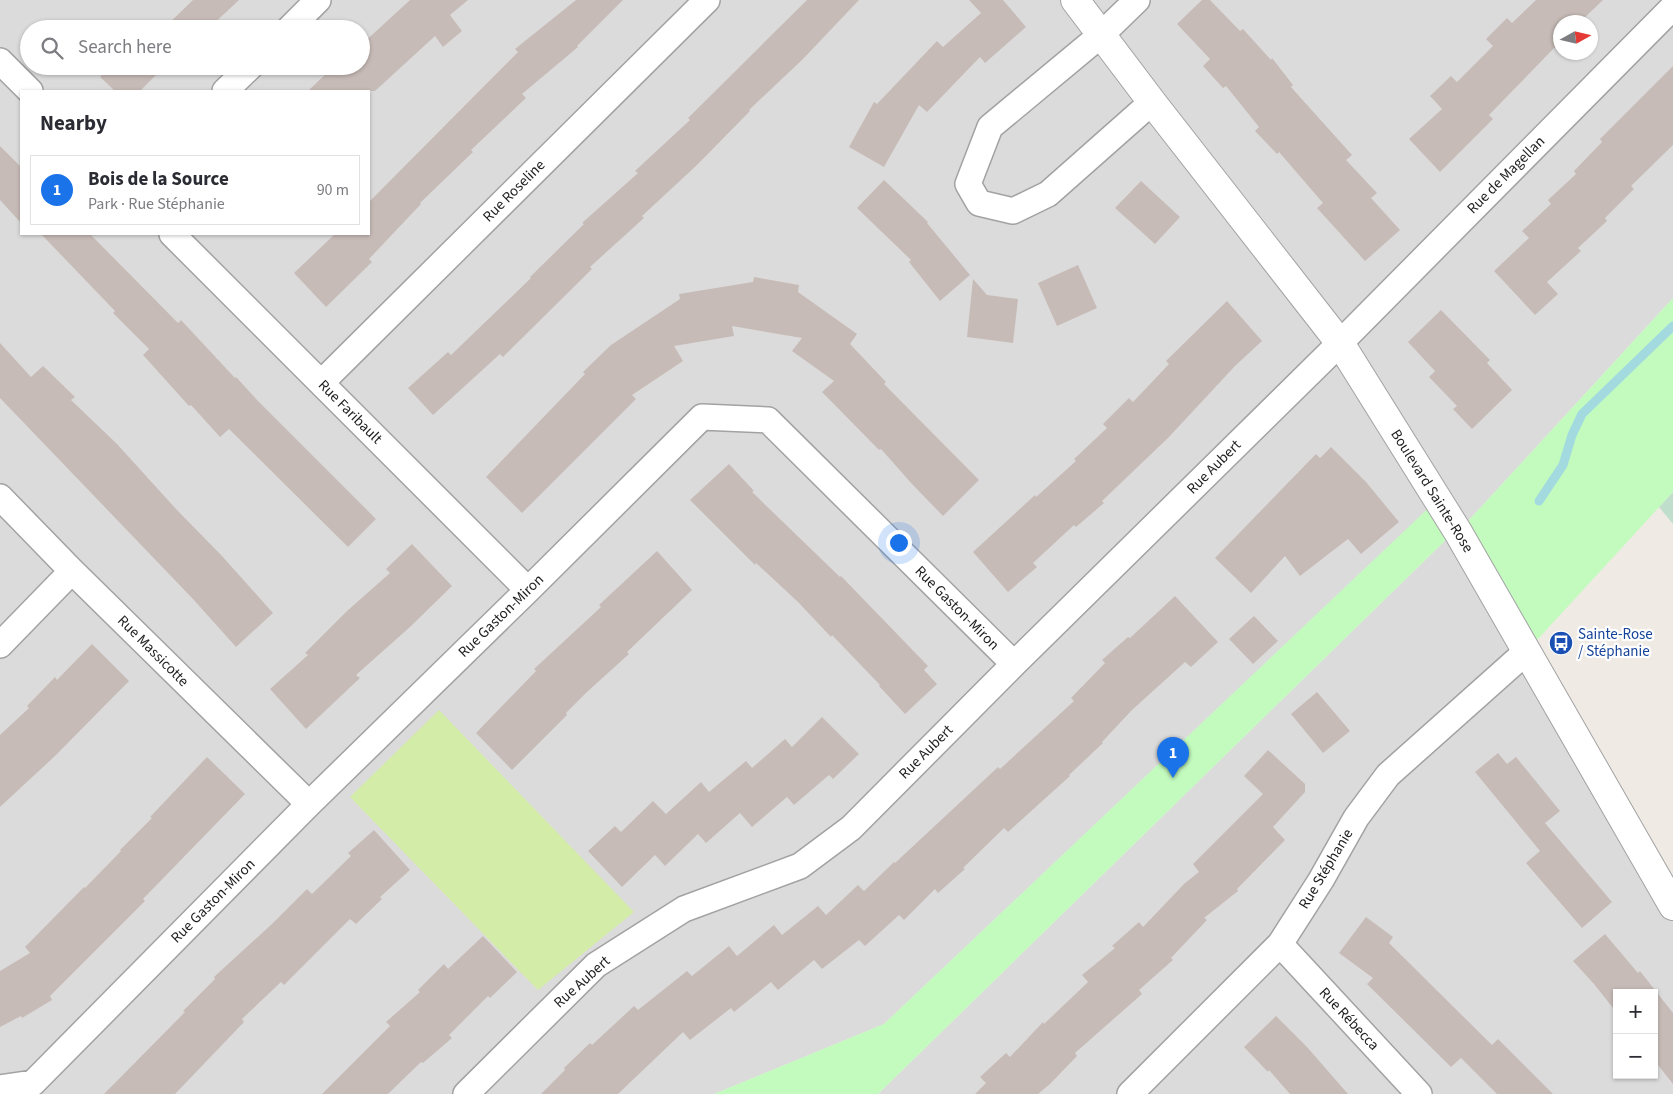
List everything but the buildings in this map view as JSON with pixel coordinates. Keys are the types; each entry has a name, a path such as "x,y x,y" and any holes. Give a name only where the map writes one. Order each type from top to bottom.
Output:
{"street":[{"path":"298,20 318,0"},
{"name":"Rue Roseline","path":"321,383 707,0"},
{"name":"Boulevard Sainte-Rose","path":"1075,0 1340,343 1458,532 1673,906"},
{"path":"1137,0 1102,34 990,127 968,184 978,203 1013,211 1048,194 1152,102"},
{"name":"Rue de Magellan","path":"1340,343 1673,7"},
{"path":"0,61 29,90"},
{"path":"226,90 241,75"},
{"name":"Rue Faribault","path":"173,235 528,590"},
{"name":"Rue Aubert","path":"466,1094 596,965 684,909 800,866 851,828 1014,664 1340,343"},
{"name":"Rue Gaston-Miron","path":"0,1088 33,1083 309,804 528,590 702,416 768,420 1014,664"},
{"name":"Rue Massicotte","path":"0,497 72,571 309,804"},
{"path":"0,645 72,571"},
{"name":"Rue Stéphanie","path":"1130,1094 1280,944 1321,880 1356,818 1388,775 1528,651"},
{"name":"Rue Rébecca","path":"1280,944 1419,1094"}],"shaded area":[{"path":"0,0 1673,0 1673,298 1458,532 1436,502 884,1024 714,1094 0,1094"},
{"path":"1455,531 1673,902 1673,1094 878,1094"}],"green space":[{"path":"1673,298 1673,492 1527,651 1458,532"},
{"path":"1673,492 1673,524 1659,507"},
{"path":"1436,501 1455,531 878,1094 714,1094 884,1024"},
{"path":"439,710 634,912 538,990 350,797"}],"waterway":[{"path":"1539,501 1563,465 1572,435 1582,414 1673,326"}],"place":[{"name":"Sainte-Rose / Stéphanie","path":"1561,643"},
{"name":"Bois de la Source","path":"1173,778"}]}
